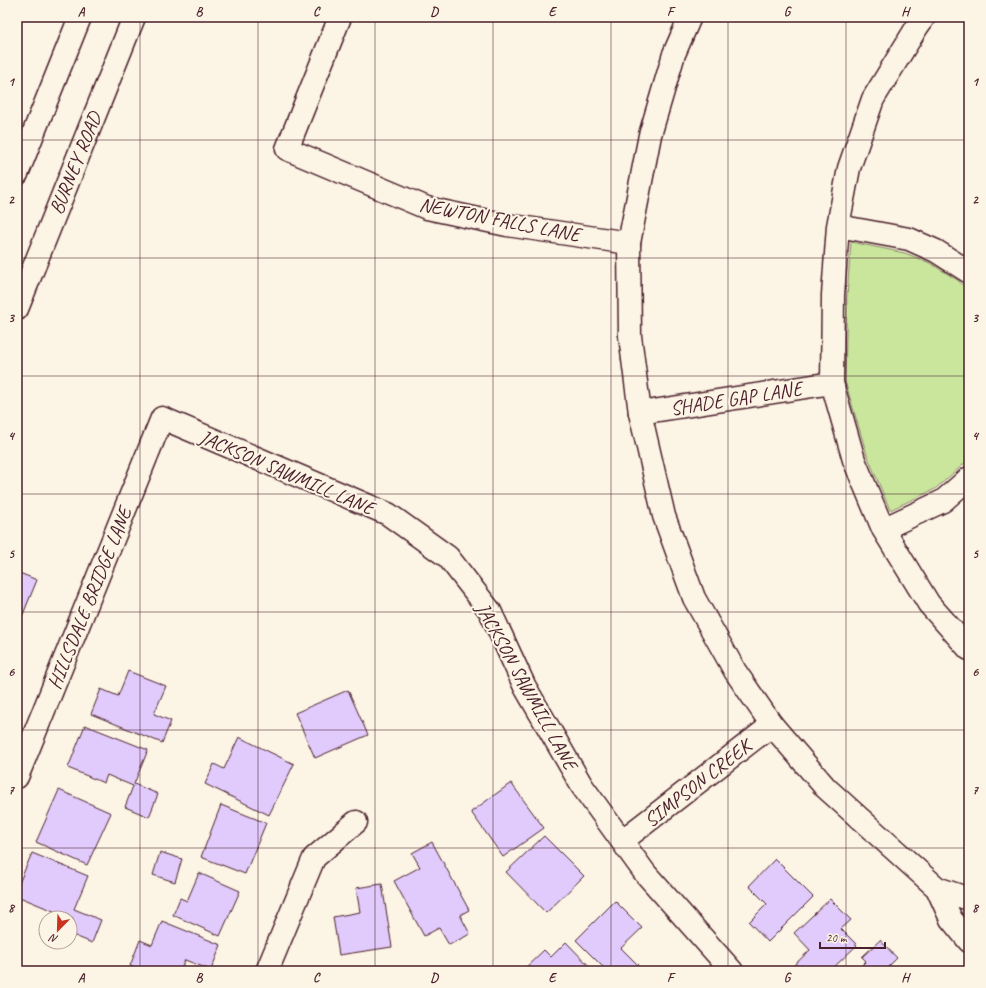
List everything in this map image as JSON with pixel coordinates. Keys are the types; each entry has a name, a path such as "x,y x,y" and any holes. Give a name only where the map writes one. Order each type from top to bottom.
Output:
{"street":[{"path":"17,174 80,17"},
{"name":"BURNEY ROAD","path":"17,309 134,17"},
{"name":"NEWTON FALLS LANE","path":"340,17 286,149 427,208 507,225 629,243"},
{"path":"690,17 674,54 650,135 629,243 630,336 640,413 664,516 694,598 735,672 772,725 826,788 937,888 969,899"},
{"path":"924,17 872,100 849,168 838,226 833,295 832,383 854,460 883,529 929,604 969,649"},
{"path":"838,226 909,239 936,251 969,272"},
{"name":"SHADE GAP LANE","path":"640,413 832,383"},
{"name":"HILLSDALE BRIDGE LANE","path":"17,777 162,418"},
{"name":"JACKSON SAWMILL LANE","path":"162,418 388,514 448,557 490,611 525,687 582,786 645,873 724,968"},
{"path":"883,529 942,501 969,478"},
{"name":"SIMPSON CREEK","path":"622,841 772,725"},
{"path":"267,971 314,858 356,822"},
{"path":"937,888 951,919 969,941"}],"green space":[{"path":"851,242 905,253 930,263 959,281 969,293 969,457 965,463 935,489 890,510 867,455 845,381 847,296"}],"building":[{"path":"17,572 37,580 17,629"},
{"path":"128,671 166,686 154,714 171,721 162,743 91,714 101,689 118,696"},
{"path":"348,690 368,735 315,758 295,713"},
{"path":"85,725 148,750 134,784 158,794 149,817 125,807 133,786 107,775 104,783 68,768"},
{"path":"239,737 294,764 269,815 205,784 214,764 224,769"},
{"path":"511,783 544,828 503,857 471,812"},
{"path":"59,790 111,813 87,865 36,842"},
{"path":"221,805 266,823 245,874 201,857"},
{"path":"544,836 584,876 546,913 506,872"},
{"path":"432,842 469,910 460,915 470,934 449,945 439,928 424,936 394,881 420,867 412,853"},
{"path":"160,852 182,859 175,882 153,875"},
{"path":"32,853 88,876 74,909 76,910 51,910 17,896 17,888"},
{"path":"775,859 813,897 768,942 749,922 767,904 749,886"},
{"path":"199,873 240,891 220,936 173,915 180,898 187,901"},
{"path":"382,884 392,947 339,955 333,917 360,912 356,888"},
{"path":"830,899 851,920 841,929 857,945 830,971 792,971 790,969 810,950 794,933"},
{"path":"615,901 642,928 621,948 638,965 632,971 607,971 576,940"},
{"path":"78,911 101,920 92,943 78,937"},
{"path":"162,921 221,945 211,970 185,960 180,971 143,971 130,966 140,940 152,945"},
{"path":"880,940 897,958 884,971 856,971 866,961 862,957"},
{"path":"566,942 594,971 522,971 544,950 551,957"}]}
